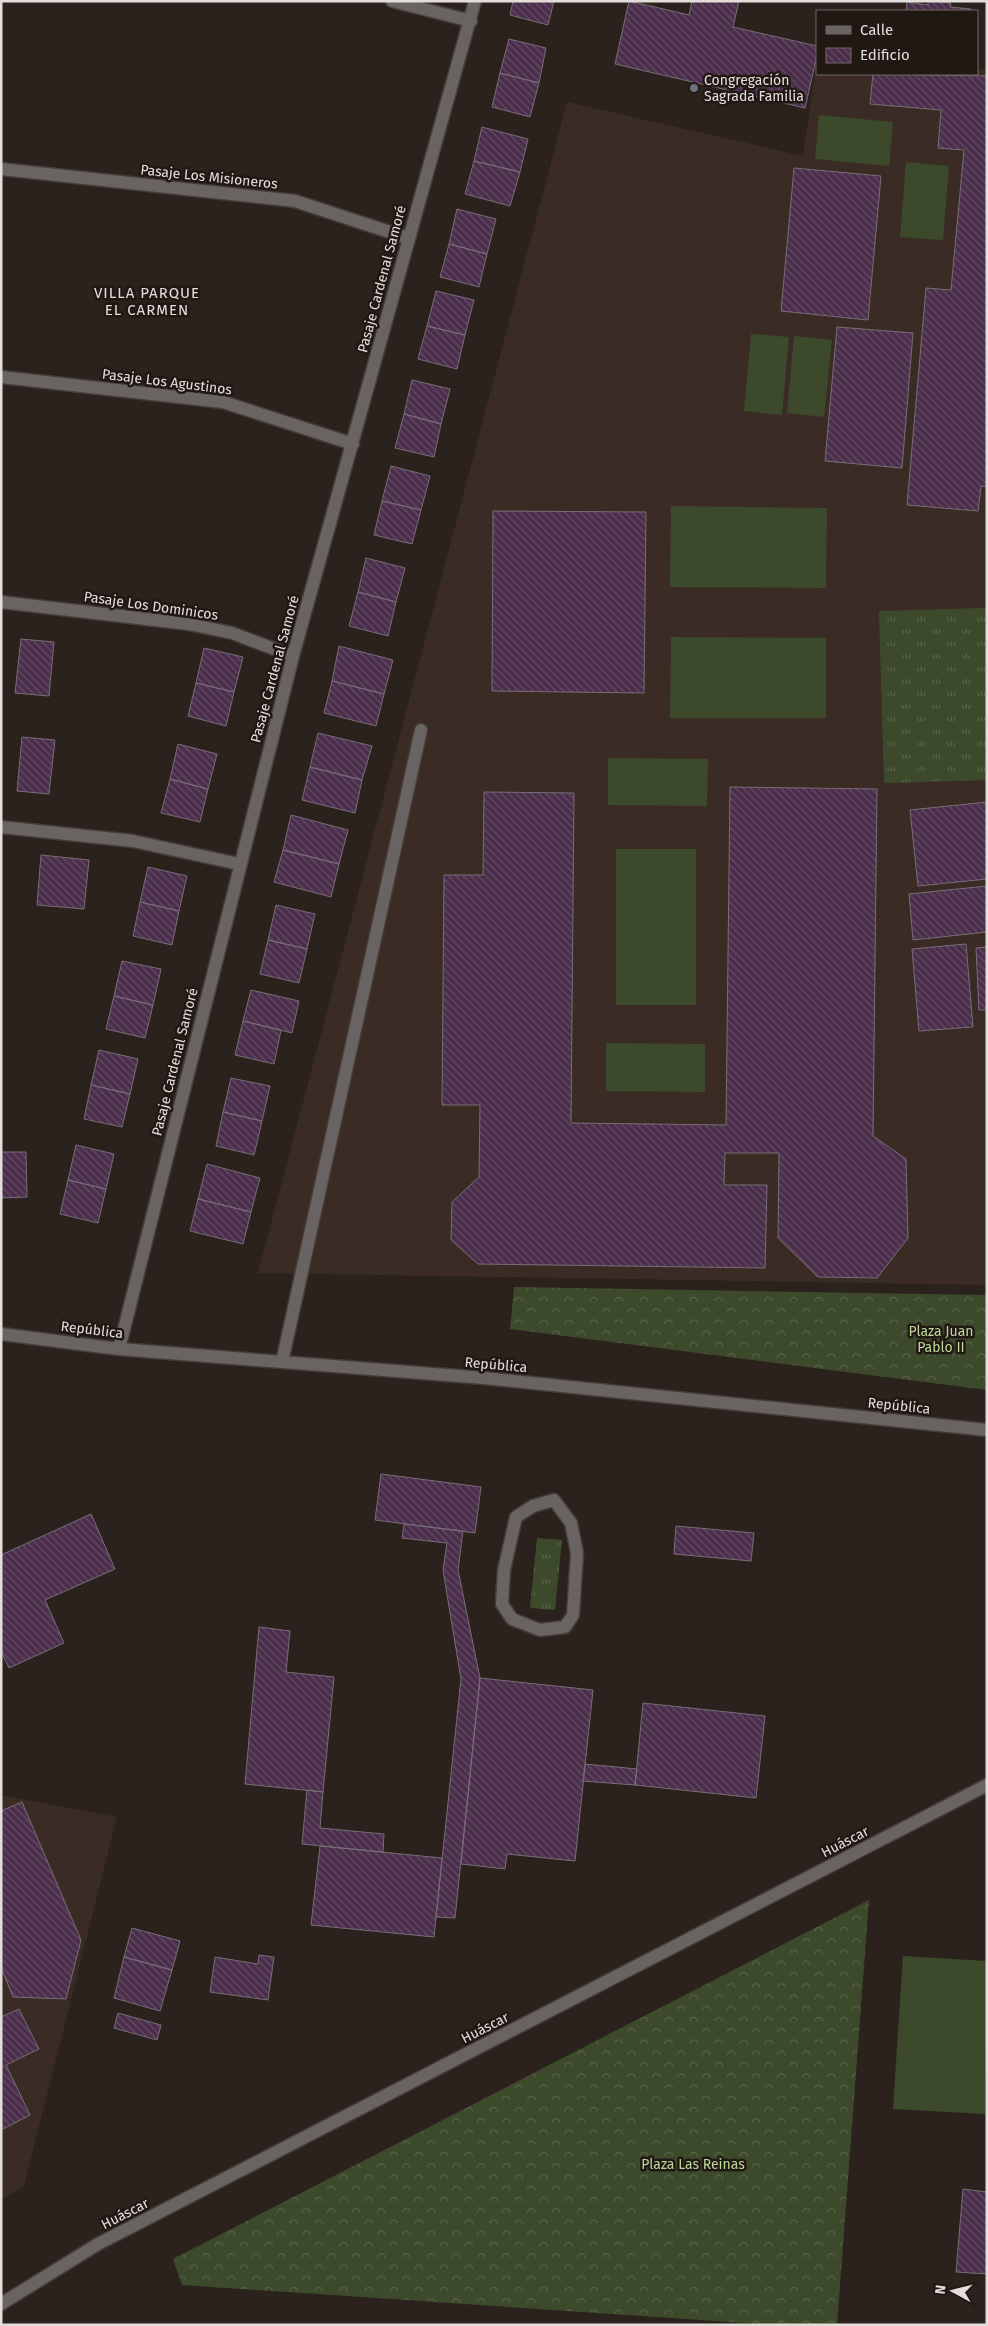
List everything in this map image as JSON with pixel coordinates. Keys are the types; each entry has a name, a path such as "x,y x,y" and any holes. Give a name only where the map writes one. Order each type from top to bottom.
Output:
{"street":[{"path":"392,1 470,21"},
{"name":"Pasaje Cardenal Samoré","path":"119,1349 239,864 293,656 475,1"},
{"name":"Pasaje Los Misioneros","path":"1,169 295,202 408,238"},
{"name":"Pasaje Los Agustinos","path":"1,378 224,402 353,444"},
{"name":"Pasaje Los Dominicos","path":"1,602 189,624 232,632 293,656"},
{"path":"282,1362 421,730"},
{"path":"1,827 133,841 239,864"},
{"name":"República","path":"1,1334 119,1349 484,1378 987,1430"},
{"path":"554,1500 571,1523 577,1553 573,1616 565,1627 540,1630 512,1620 502,1604 504,1570 516,1517 533,1506 554,1500"},
{"name":"Huáscar","path":"1,2304 98,2244 987,1785"}],"shaded area":[{"path":"816,68 816,75 978,75 978,69 987,70 987,1285 258,1273 567,102 803,156"},
{"path":"1,1795 117,1817 24,2186 1,2200"}],"green space":[{"path":"819,115 893,122 889,166 815,159"},
{"path":"906,162 949,166 943,240 900,237"},
{"path":"751,334 789,337 782,415 744,411"},
{"path":"794,336 832,340 824,417 787,413"},
{"path":"671,506 827,508 826,588 670,587"},
{"path":"987,608 987,780 884,783 879,611"},
{"path":"671,637 826,638 826,718 670,718"},
{"path":"608,758 708,759 707,806 608,805"},
{"path":"616,849 696,849 696,1005 616,1005"},
{"path":"606,1043 705,1044 705,1092 606,1091"},
{"name":"Plaza Juan Pablo II","path":"514,1287 987,1295 987,1390 510,1329"},
{"path":"537,1538 562,1540 555,1610 530,1608"},
{"name":"Plaza Las Reinas","path":"869,1900 837,2325 777,2325 182,2285 173,2259"},
{"path":"903,1956 987,1961 985,2114 893,2109"}],"building":[{"path":"513,1 554,1 548,25 510,15"},
{"path":"629,1 689,15 692,1 739,1 733,27 816,46 816,60 805,108 615,64"},
{"path":"928,1 951,3 950,7 971,10 906,10 907,2 928,5"},
{"path":"509,39 546,48 539,83 500,73"},
{"path":"500,73 539,83 530,117 492,107"},
{"path":"873,75 987,76 987,487 981,486 978,511 907,505 926,288 951,290 964,150 938,148 941,110 870,104"},
{"path":"482,127 528,139 520,172 474,161"},
{"path":"474,161 520,172 510,206 465,194"},
{"path":"794,168 881,176 868,320 781,311"},
{"path":"457,209 496,219 487,254 449,244"},
{"path":"449,244 487,254 479,287 440,277"},
{"path":"436,291 474,300 465,335 427,326"},
{"path":"427,326 465,335 457,369 418,359"},
{"path":"837,327 913,333 902,468 825,461"},
{"path":"412,380 450,389 441,424 404,414"},
{"path":"404,414 441,424 434,457 395,448"},
{"path":"391,466 430,476 421,510 382,501"},
{"path":"382,501 421,510 412,544 374,535"},
{"path":"493,511 646,512 644,693 492,691"},
{"path":"366,558 405,568 396,602 358,592"},
{"path":"358,592 396,602 388,636 349,626"},
{"path":"21,639 54,642 49,696 15,693"},
{"path":"339,646 393,660 384,694 332,681"},
{"path":"204,648 243,657 234,692 196,683"},
{"path":"332,681 384,694 376,726 324,713"},
{"path":"196,683 234,692 226,726 188,716"},
{"path":"318,733 372,746 362,780 310,767"},
{"path":"22,737 55,740 49,794 17,791"},
{"path":"178,744 217,754 208,789 170,779"},
{"path":"310,767 362,780 355,813 302,800"},
{"path":"170,779 208,789 200,822 161,813"},
{"path":"730,787 877,789 873,1136 906,1159 908,1238 877,1278 818,1277 778,1238 779,1153 725,1153 724,1185 767,1185 765,1268 478,1264 451,1240 452,1202 479,1177 480,1105 442,1105 444,875 483,875 484,792 574,793 571,1123 726,1125"},
{"path":"987,802 987,879 918,886 910,810"},
{"path":"291,815 348,830 339,864 283,850"},
{"path":"283,850 339,864 331,897 274,882"},
{"path":"41,855 89,860 84,909 37,905"},
{"path":"148,867 187,876 179,911 140,902"},
{"path":"987,886 987,932 913,940 909,894"},
{"path":"140,902 179,911 172,945 133,936"},
{"path":"276,905 315,914 307,949 268,940"},
{"path":"268,940 307,949 299,983 260,974"},
{"path":"966,944 973,1027 919,1031 912,949"},
{"path":"987,947 987,1010 979,1010 976,948"},
{"path":"122,961 161,969 153,1005 114,996"},
{"path":"251,990 299,1001 292,1033 243,1021"},
{"path":"114,996 153,1005 145,1038 106,1029"},
{"path":"243,1021 281,1030 274,1064 235,1055"},
{"path":"99,1050 138,1059 130,1094 91,1085"},
{"path":"231,1078 270,1086 262,1121 223,1112"},
{"path":"91,1085 130,1094 122,1127 84,1119"},
{"path":"223,1112 262,1121 254,1155 216,1146"},
{"path":"76,1145 114,1154 106,1189 68,1180"},
{"path":"1,1152 26,1152 27,1197 1,1198"},
{"path":"207,1164 260,1178 251,1212 198,1199"},
{"path":"68,1180 106,1189 98,1223 60,1214"},
{"path":"198,1199 251,1212 243,1244 190,1231"},
{"path":"381,1474 481,1487 475,1533 375,1520"},
{"path":"91,1514 115,1569 45,1600 64,1643 9,1668 1,1651 1,1555"},
{"path":"404,1524 463,1531 458,1570 480,1678 455,1918 436,1917 461,1679 443,1570 447,1543 402,1538"},
{"path":"676,1526 754,1533 751,1561 674,1554"},
{"path":"259,1627 290,1631 286,1672 334,1677 323,1792 245,1784"},
{"path":"480,1678 593,1690 575,1861 507,1854 505,1869 461,1864"},
{"path":"643,1703 765,1716 756,1798 635,1785"},
{"path":"585,1764 637,1769 635,1785 583,1781"},
{"path":"307,1790 323,1792 320,1828 384,1834 383,1852 302,1844"},
{"path":"22,1802 81,1940 66,1999 13,1997 1,1967 1,1811"},
{"path":"320,1846 442,1858 434,1937 311,1925"},
{"path":"132,1928 180,1941 172,1970 124,1957"},
{"path":"259,1955 274,1957 268,2000 210,1992 215,1957 258,1964"},
{"path":"124,1957 172,1970 160,2011 114,1998"},
{"path":"19,2009 39,2049 6,2065 30,2115 1,2130 1,2017"},
{"path":"118,2013 161,2025 157,2040 114,2028"},
{"path":"963,2189 987,2192 987,2274 956,2272"}],"place":[{"name":"Congregación Sagrada Familia","path":"694,88"}],"district":[{"name":"VILLA PARQUE EL CARMEN","path":"147,302"}]}
